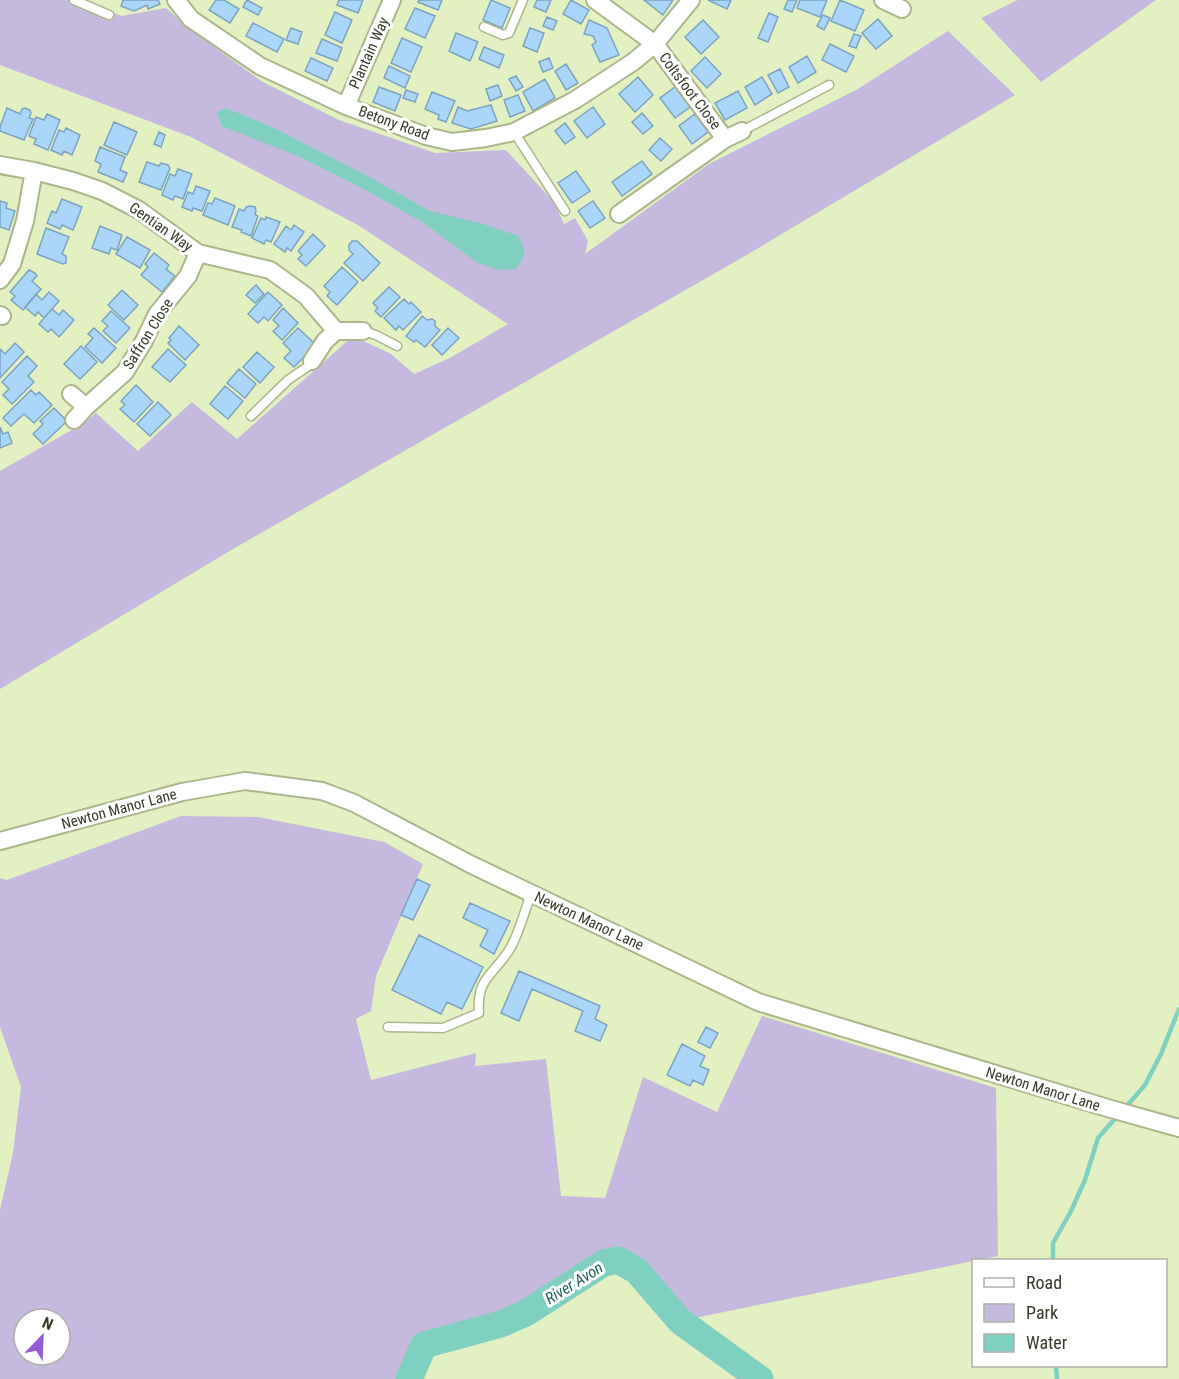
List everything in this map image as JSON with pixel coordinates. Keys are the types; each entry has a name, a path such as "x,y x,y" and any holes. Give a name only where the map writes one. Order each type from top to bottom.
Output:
{"street":[{"name":"Betony Road","path":"176,0 191,19 260,66 346,106 426,136 452,142 514,132 575,100 633,62 655,44 691,0"},
{"name":"Plantain Way","path":"346,106 392,0"},
{"name":"Coltsfoot Close","path":"595,0 655,44 725,139"},
{"path":"883,0 902,9"},
{"name":"Coltsfoot Close","path":"619,214 725,139 742,131"},
{"name":"Gentian Way","path":"0,165 34,171 102,191 140,210 198,253 270,270 306,296 336,331"},
{"path":"0,280 12,264 25,220 34,171"},
{"name":"Saffron Close","path":"74,420 124,372 144,341 157,314 188,276 198,253"},
{"path":"312,361 325,341 336,331 363,331"},
{"path":"71,394 86,406"},
{"name":"Newton Manor Lane","path":"0,841 182,792 245,782 322,790 354,803 472,865 758,1002 1179,1128"}],"lane":[{"path":"74,0 109,15"},
{"path":"484,27 503,35 509,33 523,0"},
{"path":"742,131 830,85"},
{"path":"514,132 565,212"},
{"path":"363,331 397,346"},
{"path":"251,416 288,380 312,361"},
{"path":"388,1027 443,1028 479,1013 478,999 484,981 510,949 531,893"}],"green space":[{"path":"0,0 87,0 121,16 166,8 191,30 261,81 339,120 435,153 506,150 554,202 564,224 575,218 588,241 585,254 709,164 858,89 948,31 1015,95 745,256 233,549 0,689 0,471 84,423 96,413 138,451 192,402 237,439 353,336 391,354 414,374 450,358 508,324 358,225 191,137 0,65"},
{"path":"1018,0 1156,0 1041,82 981,18"},
{"path":"181,816 258,817 384,842 423,864 376,976 371,1011 356,1019 371,1080 476,1053 475,1066 546,1059 561,1196 605,1198 643,1077 717,1112 762,1016 996,1088 998,1256 972,1259 972,1261 680,1321 637,1271 618,1260 604,1263 526,1313 424,1345 409,1379 0,1379 0,1210 13,1153 21,1087 0,1027 0,878 7,880"}],"water":[{"path":"226,108 274,128 430,211 483,224 519,236 525,254 516,269 500,270 478,263 422,222 362,188 298,156 222,126 217,112"}],"building":[{"path":"123,0 158,0 160,4 148,9 147,5 134,11 121,6"},
{"path":"216,0 224,0 239,9 230,23 209,10"},
{"path":"247,0 262,8 258,15 243,7"},
{"path":"339,0 363,0 358,13 337,5"},
{"path":"419,0 442,0 438,10 418,2"},
{"path":"491,0 510,8 502,28 483,20"},
{"path":"537,0 551,0 546,12 534,7"},
{"path":"571,0 589,10 581,24 563,14"},
{"path":"644,0 673,0 663,15"},
{"path":"708,0 731,0 727,9"},
{"path":"788,0 797,0 792,12 784,9"},
{"path":"800,0 827,0 820,17 797,8"},
{"path":"840,0 864,10 855,31 831,21"},
{"path":"415,8 435,16 425,38 405,29"},
{"path":"335,12 352,20 342,43 325,35"},
{"path":"769,13 778,17 768,42 758,38"},
{"path":"823,15 830,18 824,30 817,26"},
{"path":"547,17 557,21 553,30 543,26"},
{"path":"878,19 892,36 876,49 862,33"},
{"path":"589,20 607,28 619,55 600,62 592,45 596,42 593,36 584,34"},
{"path":"703,20 719,37 701,54 685,37"},
{"path":"253,23 284,39 277,52 246,36"},
{"path":"291,28 302,32 298,44 286,40"},
{"path":"530,28 544,33 537,52 523,46"},
{"path":"456,33 478,42 470,61 449,51"},
{"path":"854,34 861,36 856,48 849,46"},
{"path":"402,38 422,47 411,72 391,63"},
{"path":"322,39 342,48 337,61 316,53"},
{"path":"830,44 854,56 846,72 822,60"},
{"path":"484,47 504,55 499,68 479,59"},
{"path":"807,56 816,72 798,83 789,67"},
{"path":"705,57 721,74 707,88 691,71"},
{"path":"311,58 333,68 327,81 305,71"},
{"path":"549,58 553,68 543,72 539,62"},
{"path":"566,64 578,83 566,90 555,71"},
{"path":"389,66 410,76 405,88 384,78"},
{"path":"780,69 789,87 778,93 768,75"},
{"path":"516,76 523,87 516,91 509,79"},
{"path":"638,77 653,95 635,112 619,94"},
{"path":"762,77 772,94 755,105 745,87"},
{"path":"545,79 555,98 533,111 523,92"},
{"path":"498,85 502,96 490,101 486,89"},
{"path":"379,87 401,95 395,111 373,102"},
{"path":"675,87 690,107 675,118 660,98"},
{"path":"406,90 418,94 415,102 403,98"},
{"path":"738,91 747,108 725,120 715,103"},
{"path":"432,92 455,101 446,122 438,119 439,115 425,109"},
{"path":"518,95 525,111 510,117 504,100"},
{"path":"491,105 497,121 471,129 452,123 458,107 467,111"},
{"path":"593,107 605,124 587,138 574,121"},
{"path":"7,108 20,114 22,109 30,110 29,118 33,119 24,140 0,131"},
{"path":"642,113 653,126 643,134 632,122"},
{"path":"47,114 60,120 48,150 34,144 36,139 29,136 36,117 44,120"},
{"path":"695,114 708,132 692,144 679,126"},
{"path":"114,122 137,132 127,155 104,145"},
{"path":"565,123 575,137 565,144 555,131"},
{"path":"66,128 80,135 72,155 64,151 62,155 51,150 59,130 64,132"},
{"path":"159,132 165,135 161,147 154,144"},
{"path":"660,138 672,149 661,161 649,150"},
{"path":"100,147 125,157 120,170 127,173 123,182 98,172 101,164 95,161"},
{"path":"642,161 652,174 622,196 612,182"},
{"path":"147,162 159,166 161,163 170,168 161,190 139,182"},
{"path":"178,169 192,174 183,199 175,196 173,200 162,195 170,174 175,176"},
{"path":"576,171 590,191 572,203 558,183"},
{"path":"196,186 210,191 202,211 193,208 192,211 182,207 188,192 193,194"},
{"path":"215,198 235,206 228,225 203,215 208,203 212,204"},
{"path":"62,199 82,207 73,230 62,225 60,229 47,223 52,211 56,213"},
{"path":"0,201 7,203 6,208 15,211 9,230 0,227"},
{"path":"593,201 605,218 590,228 578,211"},
{"path":"250,206 255,207 255,214 258,216 251,236 232,227 239,209 244,211"},
{"path":"266,217 280,222 271,242 266,240 264,244 252,238 261,218 265,220"},
{"path":"294,225 304,232 291,251 287,248 285,252 274,244 286,226 291,230"},
{"path":"100,226 122,235 117,250 111,248 109,254 92,248"},
{"path":"46,228 69,237 62,254 66,256 66,263 63,264 37,254"},
{"path":"313,234 325,246 306,266 298,259 302,255 298,251"},
{"path":"127,237 150,250 140,268 116,254"},
{"path":"352,241 357,241 380,263 363,281 344,263 353,254 349,250"},
{"path":"154,253 169,265 166,269 175,276 162,292 141,275 148,267 145,264"},
{"path":"342,267 358,282 337,305 327,296 330,292 324,286"},
{"path":"29,270 37,276 32,281 41,289 23,310 11,300 15,296 10,292"},
{"path":"256,285 264,294 255,303 246,295"},
{"path":"389,287 400,297 381,317 375,311 378,308 373,303"},
{"path":"122,290 138,305 124,320 108,305"},
{"path":"49,292 59,301 44,318 38,312 35,316 25,307 36,294 42,300"},
{"path":"268,292 282,305 268,321 264,317 258,323 248,314"},
{"path":"404,299 409,304 411,302 421,312 403,330 399,326 396,330 384,318"},
{"path":"283,308 298,323 282,340 273,331 279,326 273,320"},
{"path":"52,309 59,315 63,310 74,320 59,337 51,329 48,332 39,324"},
{"path":"111,311 130,328 116,343 103,331 108,326 102,321"},
{"path":"422,316 427,320 435,321 435,326 440,330 425,347 406,336"},
{"path":"179,326 199,345 185,360 168,343 171,340 169,338"},
{"path":"94,328 116,348 102,363 85,347 93,338 88,334"},
{"path":"298,328 316,345 294,367 284,358 291,351 283,343"},
{"path":"448,328 459,338 442,355 432,345"},
{"path":"15,343 24,352 0,378 0,349 5,354"},
{"path":"81,346 97,362 80,379 64,364"},
{"path":"168,349 186,365 170,382 152,367"},
{"path":"257,352 274,367 260,383 243,367"},
{"path":"27,356 37,366 28,376 34,382 12,404 3,395 9,389 2,382"},
{"path":"239,369 256,384 245,398 227,383"},
{"path":"136,385 153,402 134,422 120,409 125,405 121,401"},
{"path":"225,386 243,401 228,419 210,404"},
{"path":"31,390 36,395 39,392 52,405 34,423 24,414 11,426 3,418"},
{"path":"158,402 171,415 150,436 137,424"},
{"path":"54,408 67,421 43,444 33,434 43,424 40,421"},
{"path":"0,427 3,434 8,432 12,443 0,448"},
{"path":"417,879 430,885 413,920 401,915"},
{"path":"470,903 510,921 494,954 480,946 488,930 463,918"},
{"path":"419,935 483,967 462,1009 447,1002 441,1014 392,990"},
{"path":"519,971 600,1006 595,1019 607,1025 600,1041 575,1031 583,1011 532,989 519,1021 501,1013"},
{"path":"706,1027 718,1033 710,1048 698,1042"},
{"path":"682,1044 705,1056 700,1066 709,1070 703,1085 693,1080 690,1086 667,1075"}],"waterway":[{"path":"1125,1108 1145,1085 1161,1054 1179,1009"},
{"path":"1053,1259 1053,1243 1085,1180 1098,1138 1119,1114"},
{"name":"River Avon","path":"409,1379 424,1345 501,1324 526,1313 604,1263 618,1260 637,1271 680,1321 760,1379"},
{"path":"1056,1367 1057,1379"}]}
